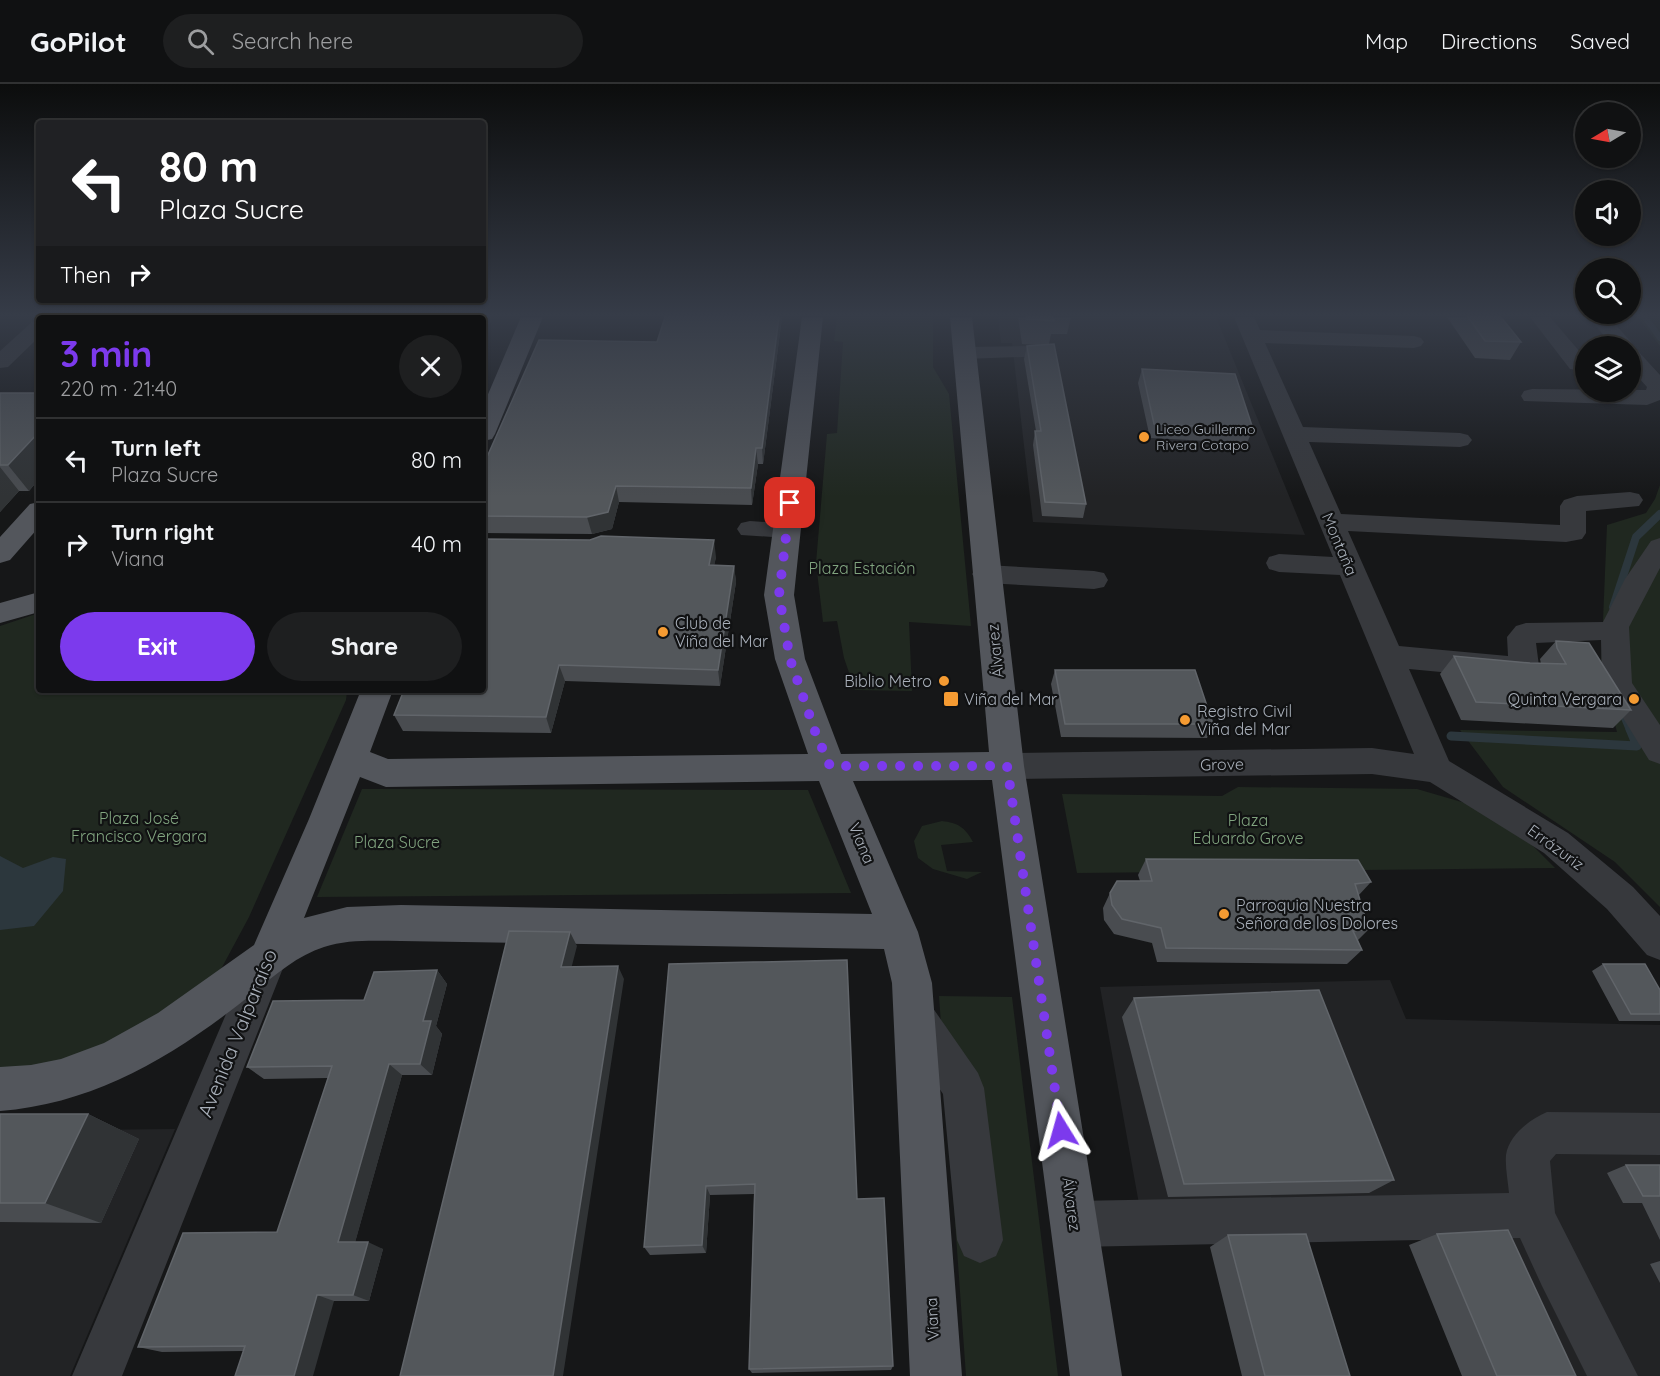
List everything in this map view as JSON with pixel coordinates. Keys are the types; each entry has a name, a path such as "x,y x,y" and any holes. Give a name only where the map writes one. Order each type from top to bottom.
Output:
{"main road":[{"path":"486,427 507,377"},
{"name":"Viana","path":"805,377 779,595 790,659 816,734 899,932 912,983 936,1376"},
{"name":"Álvarez","path":"966,377 1007,766 1096,1376"},
{"path":"0,554 36,513"},
{"path":"0,613 36,603"},
{"name":"Avenida Valparaíso","path":"268,958 351,759 376,693"},
{"path":"351,759 386,773 535,773 830,766 1007,766"},
{"path":"0,1089 74,1078 124,1057 187,1019 268,958 314,932 351,925 401,922 899,932"}],"street":[{"name":"Montaña","path":"1268,377 1437,770"},
{"path":"1641,398 1656,394 1658,386 1650,377"},
{"path":"1532,396 1575,397"},
{"path":"1292,434 1460,440"},
{"path":"1330,522 1566,534 1573,533 1573,506 1630,500"},
{"path":"750,529 787,530"},
{"path":"1660,547 1639,579 1615,627 1617,684 1660,751"},
{"path":"1279,563 1350,567"},
{"path":"986,574 1094,580"},
{"path":"1388,656 1515,668 1524,666 1521,637 1526,633 1598,631"},
{"name":"Grove","path":"1007,766 1372,761 1437,770"},
{"name":"Errázuriz","path":"1437,770 1556,843 1620,898 1660,943"},
{"name":"Avenida Valparaíso","path":"97,1376 268,958"},
{"path":"914,1015 963,1088 980,1240"},
{"path":"1613,1376 1558,1270 1533,1215 1528,1154 1547,1133 1660,1134"},
{"path":"1075,1224 1533,1215"}],"shaded area":[{"name":"Liceo Guillermo Rivera Cotapo","path":"1016,377 1241,377 1305,535 1033,522"},
{"path":"0,856 23,868 53,857 66,859 63,891 34,926 0,930"},
{"path":"1390,980 1406,1019 1660,1025 1660,1376 1557,1376 1497,1238 1146,1243 1100,987"},
{"path":"175,1129 70,1376 0,1376 0,1131"}],"green space":[{"name":"Plaza Estación","path":"841,377 939,377 949,394 971,626 909,622 912,691 855,690 844,658 837,621 823,622 816,563 827,434 837,433"},
{"name":"Quinta Vergara","path":"1660,485 1660,907 1615,862 1503,787 1460,730 1617,732 1601,668 1607,525 1646,513"},
{"name":"Plaza José Francisco Vergara","path":"36,614 36,693 347,693 346,700 249,917 220,971 173,1010 79,1056 0,1072 0,626"},
{"name":"Plaza Eduardo Grove","path":"1238,787 1417,789 1472,805 1528,841 1555,868 1077,873 1062,794 1222,796"},
{"name":"Plaza Sucre","path":"362,789 808,790 851,893 317,897"},
{"path":"942,821 960,827 973,842 941,845 947,871 982,872 967,879 933,869 918,858 914,841 922,826"},
{"path":"939,996 1012,997 1058,1376 966,1376"}],"building":[{"path":"522,377 771,377 762,448 756,448 751,488 616,486 608,512 587,517 486,516 486,459"},
{"path":"1032,377 1061,377 1086,504 1045,502 1035,431 1041,431"},
{"path":"1144,377 1236,377 1253,429 1154,424"},
{"path":"0,393 36,393 36,435 8,465 0,465"},
{"path":"601,536 714,540 709,565 734,566 718,670 559,665 546,717 394,715 403,693 486,693 486,539 590,540"},
{"path":"1556,641 1589,643 1631,710 1476,702 1454,656 1566,664 1557,648"},
{"path":"1055,670 1195,670 1213,724 1065,724"},
{"name":"Parroquia Nuestra Señora de los Dolores","path":"1146,859 1358,860 1371,882 1355,884 1369,929 1353,931 1362,950 1166,948 1161,928 1122,919 1112,905 1110,893 1117,881 1152,881"},
{"path":"509,931 570,932 561,967 618,966 553,1376 400,1376"},
{"path":"847,960 857,1199 884,1198 893,1366 749,1369 755,1184 706,1186 702,1245 644,1247 669,964"},
{"path":"1603,964 1645,964 1660,990 1660,1014 1631,1014"},
{"path":"437,970 423,1021 431,1021 420,1064 389,1064 338,1242 368,1242 353,1295 317,1295 294,1376 235,1376 245,1346 138,1347 183,1233 277,1232 332,1066 247,1067 273,1001 364,1000 374,972"},
{"path":"1319,990 1394,1180 1184,1184 1134,998"},
{"path":"0,1114 88,1114 45,1203 0,1203"},
{"path":"1626,1165 1660,1165 1660,1196 1643,1196"},
{"path":"1508,1230 1576,1376 1497,1376 1437,1234"},
{"path":"1306,1234 1350,1376 1265,1376 1228,1235"}],"waterway":[{"path":"1613,607 1636,537 1660,514"},
{"path":"1625,718 1630,730"},
{"path":"1451,736 1637,746 1630,729"}],"place":[{"name":"Liceo Guillermo Rivera Cotapo","path":"1144,437"},
{"name":"Club de Viña del Mar","path":"663,632"},
{"name":"Biblio Metro","path":"944,681"},
{"name":"Viña del Mar","path":"951,699"},
{"name":"Quinta Vergara","path":"1634,699"},
{"name":"Registro Civil Viña del Mar","path":"1185,720"},
{"name":"Parroquia Nuestra Señora de los Dolores","path":"1224,914"}],"route":[{"path":"790,503 779,595 790,659 816,734 830,766 1007,766 1061,1130"}]}
